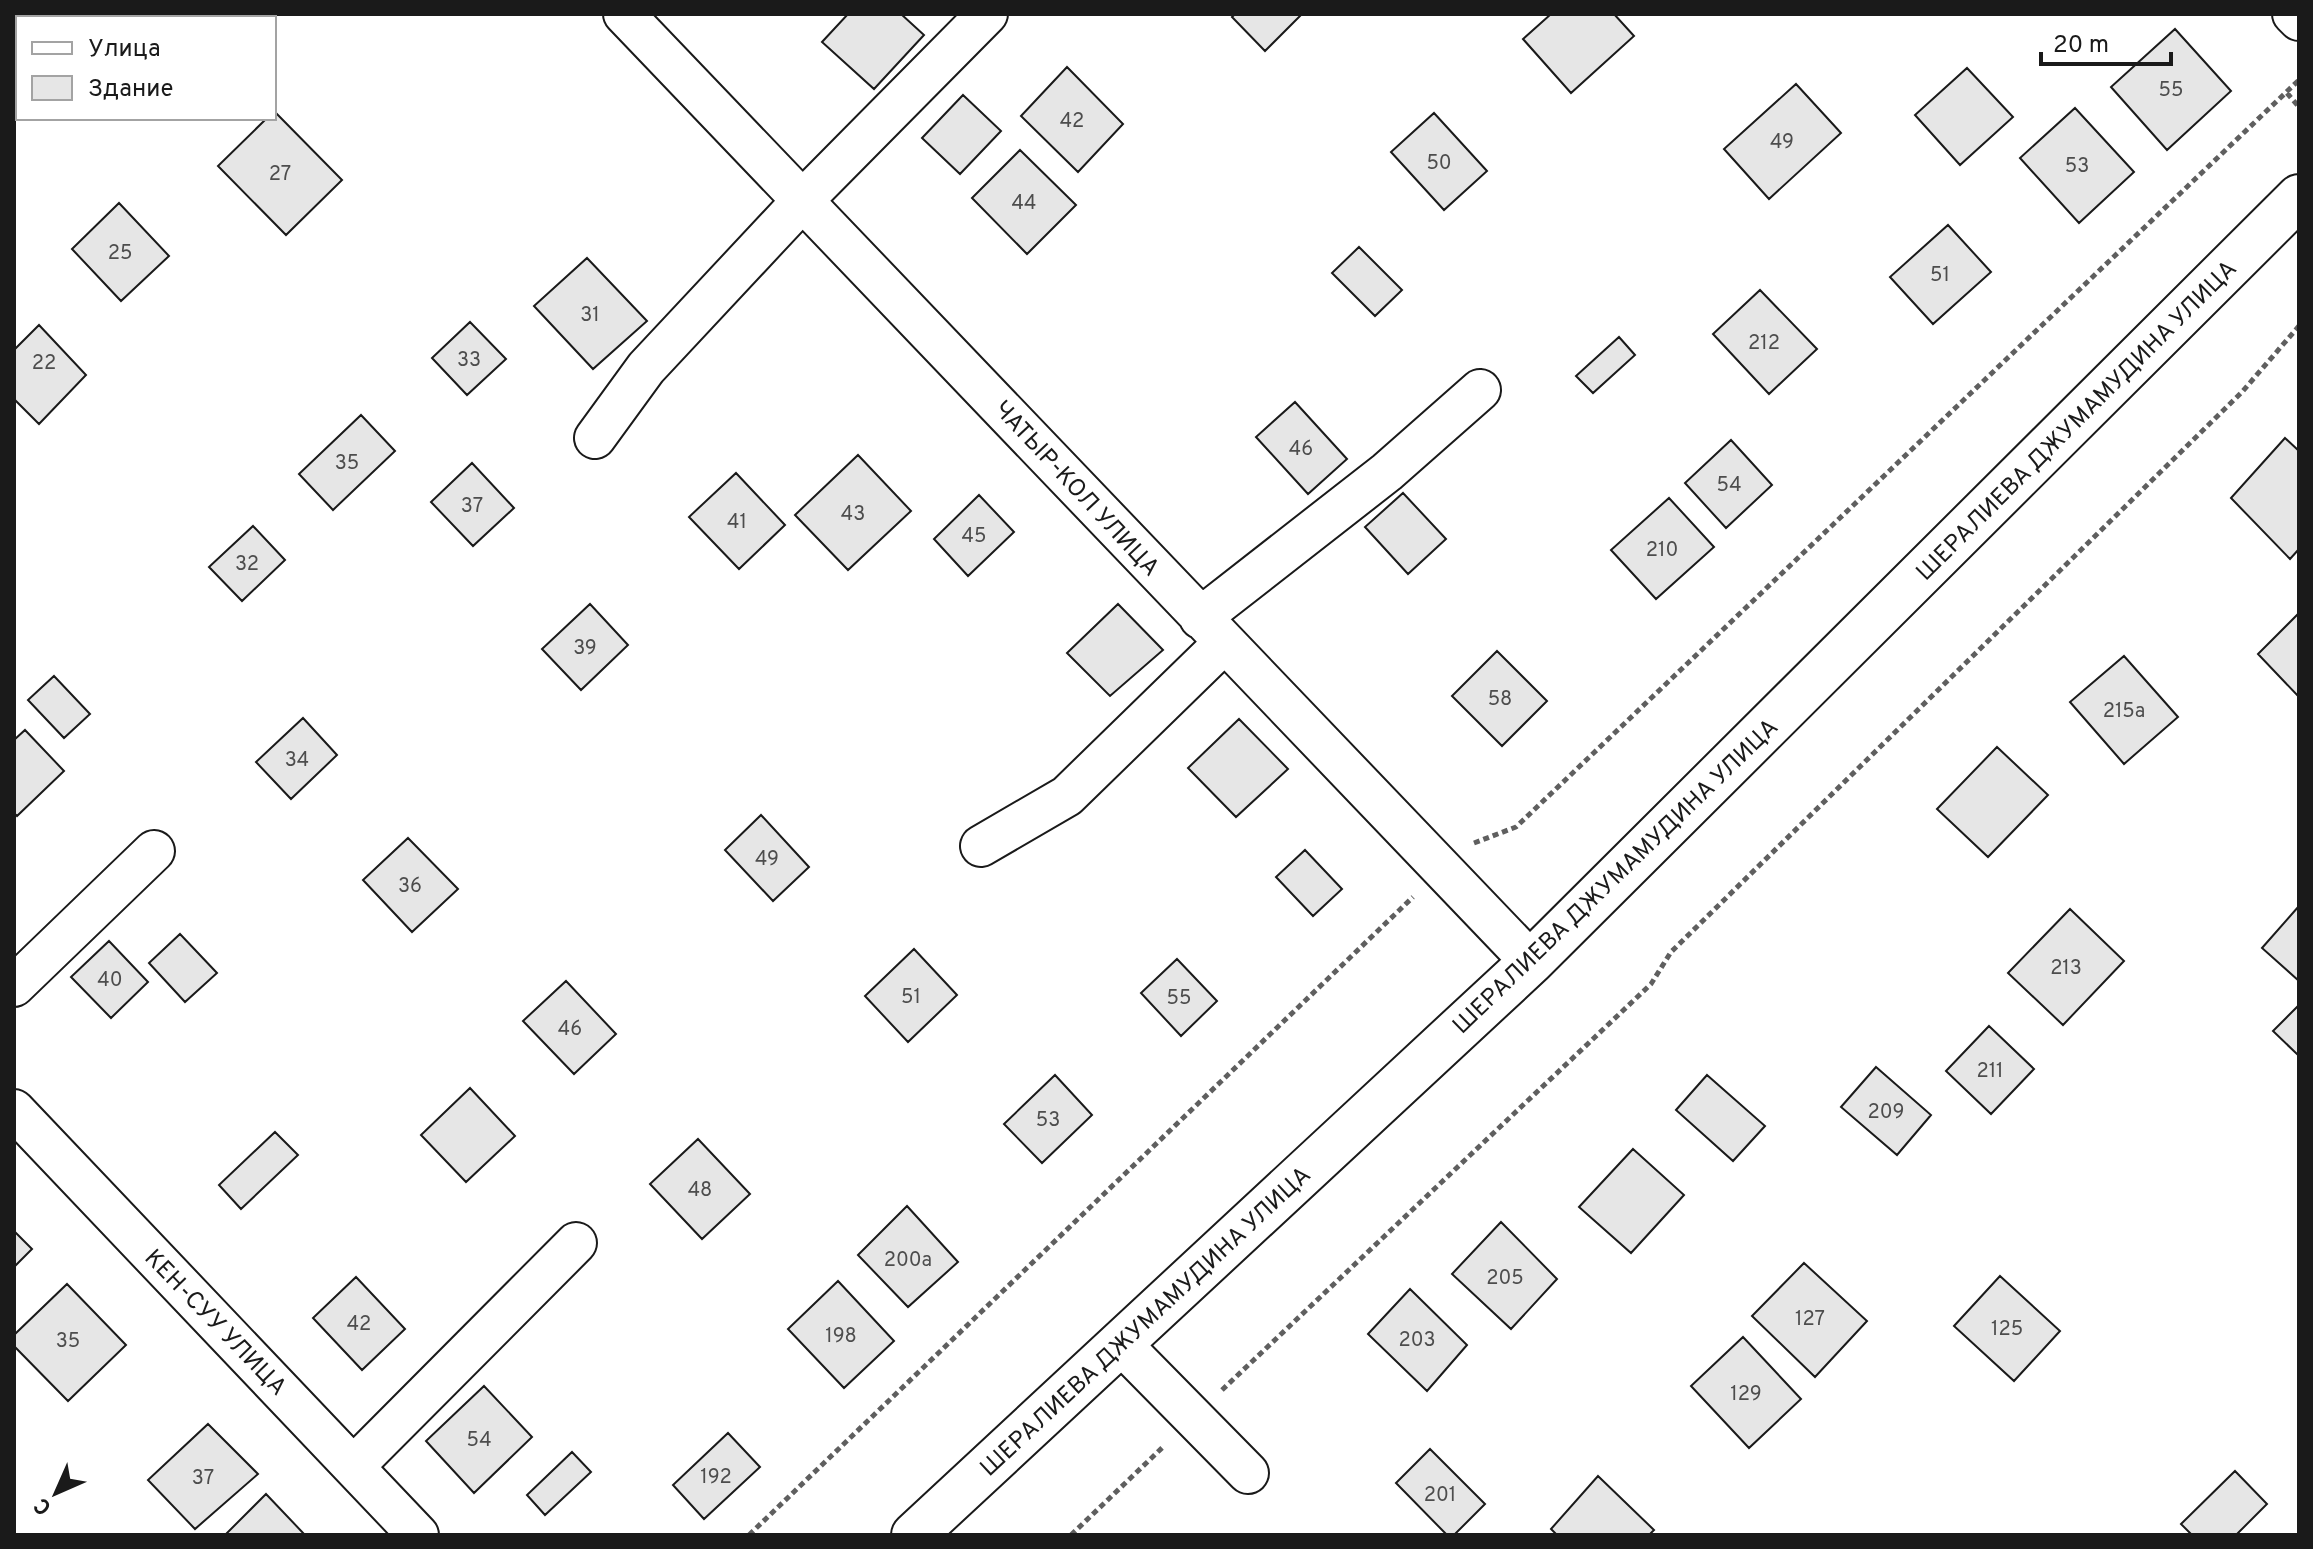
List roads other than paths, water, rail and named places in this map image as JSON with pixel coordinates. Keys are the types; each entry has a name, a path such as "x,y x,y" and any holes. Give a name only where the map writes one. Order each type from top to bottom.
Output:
{"street":[{"name":"ЧАТЫР-КОЛ УЛИЦА","path":"624,14 1531,962"},
{"path":"595,438 646,368 804,199 987,14"},
{"path":"2293,14 2299,20"},
{"name":"ШЕРАЛИЕВА ДЖУМАМУДИНА УЛИЦА","path":"914,1535 1531,962 2299,197"},
{"path":"981,846 1067,796 1212,630 1480,390"},
{"path":"14,986 154,851"},
{"name":"КЕН-СУУ УЛИЦА","path":"14,1110 418,1535"},
{"path":"354,1466 576,1243"},
{"path":"1121,1344 1248,1473"}]}
